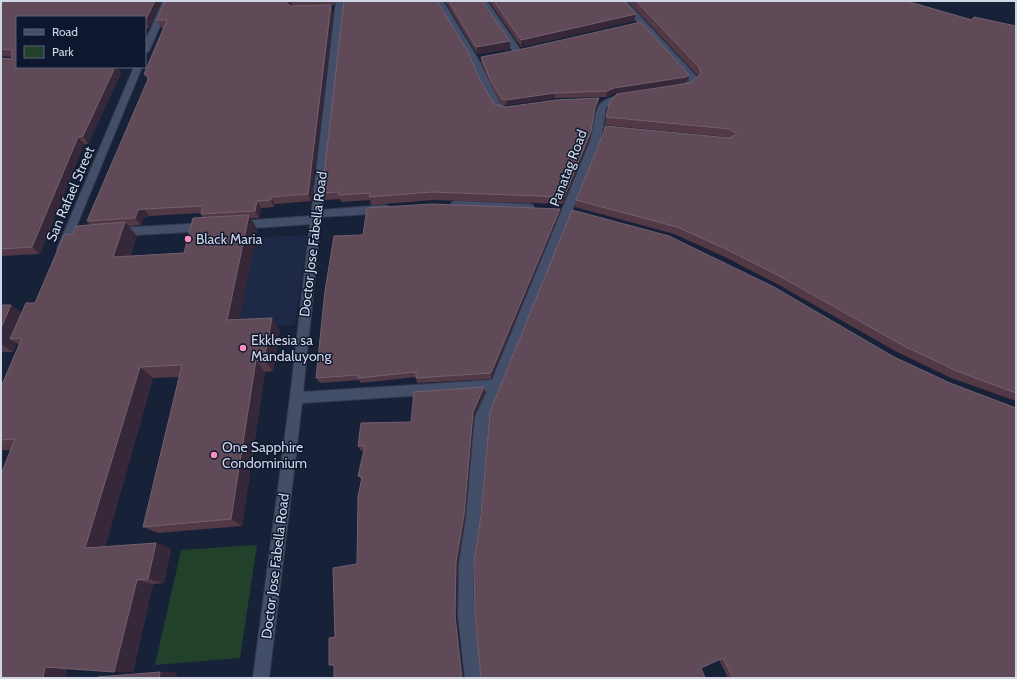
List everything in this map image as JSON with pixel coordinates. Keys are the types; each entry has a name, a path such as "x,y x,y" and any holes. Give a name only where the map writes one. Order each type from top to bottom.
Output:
{"street":[{"path":"146,49 167,1"},
{"path":"438,1 478,59 486,87 498,108 506,110 520,108"},
{"path":"483,1 518,51"},
{"path":"622,1 638,24 693,78 692,82 687,86 672,88"},
{"name":"Doctor Jose Fabella Road","path":"261,678 296,398 337,6"},
{"name":"San Rafael Street","path":"59,256 138,68"},
{"path":"593,102 643,93"},
{"name":"Panatag Road","path":"473,678 466,617 466,564 473,518 482,417 496,385 563,210 602,130 601,106 605,101"},
{"path":"448,205 544,209"},
{"path":"231,225 392,209"},
{"path":"563,210 580,214"},
{"path":"107,232 215,226"},
{"path":"68,235 84,234"},
{"path":"296,398 496,385"}],"shaded area":[{"path":"308,235 295,325 175,334 198,240"}],"green space":[{"path":"257,545 240,658 155,665 181,550"}],"building":[{"path":"1,1 155,1 146,19 146,16 16,16 16,68 115,68 83,136 78,137 32,247 1,249 1,58 11,59 12,50 1,49"},
{"path":"165,1 287,1 285,2 291,6 331,5 308,194 271,197 271,200 257,201 255,211 201,214 203,206 144,209 138,210 135,218 87,221 149,77 144,74 167,20 157,20"},
{"path":"344,1 437,1 468,52 480,80 494,104 506,107 556,100 599,98 595,107 591,131 564,197 432,192 369,197 370,193 339,195 339,192 322,193"},
{"path":"449,1 482,1 510,41 476,47"},
{"path":"494,1 624,1 636,14 521,40"},
{"path":"636,1 906,1 972,20 974,17 1016,26 1016,393 959,372 904,346 783,278 728,250 677,227 576,200 604,132 605,126 730,138 737,134 730,129 606,117 610,101 617,94 690,83 701,74 699,67"},
{"path":"641,22 689,75 686,77 614,88 607,91 555,93 506,100 502,99 491,81 481,57 518,50"},
{"path":"432,204 560,209 491,373 416,378 416,372 358,378 358,375 316,378 325,291 334,236 363,235 367,208"},
{"path":"572,210 669,236 774,287 894,357 950,383 1016,408 1016,678 733,678 723,658 701,668 705,678 481,678 475,616 474,562 481,515 490,412"},
{"path":"249,215 227,320 272,318 264,360 256,360 231,519 143,527 182,365 140,367 85,548 156,543 148,579 137,580 114,672 45,667 43,678 1,678 1,474 15,439 1,440 1,387 22,338 10,339 26,303 35,303 64,235 72,234 76,226 125,222 113,257 184,253 193,218"},
{"path":"1,305 11,305 1,328"},
{"path":"484,387 473,412 464,515 456,562 455,616 462,678 334,678 334,665 329,665 329,638 335,637 333,568 357,564 358,497 362,477 358,476 365,446 358,446 361,423 411,422 414,392"},
{"path":"160,672 159,678 97,678 97,677"}],"place":[{"name":"Black Maria","path":"188,239"},
{"name":"Ekklesia sa Mandaluyong","path":"243,348"},
{"name":"One Sapphire Condominium","path":"214,455"}]}
